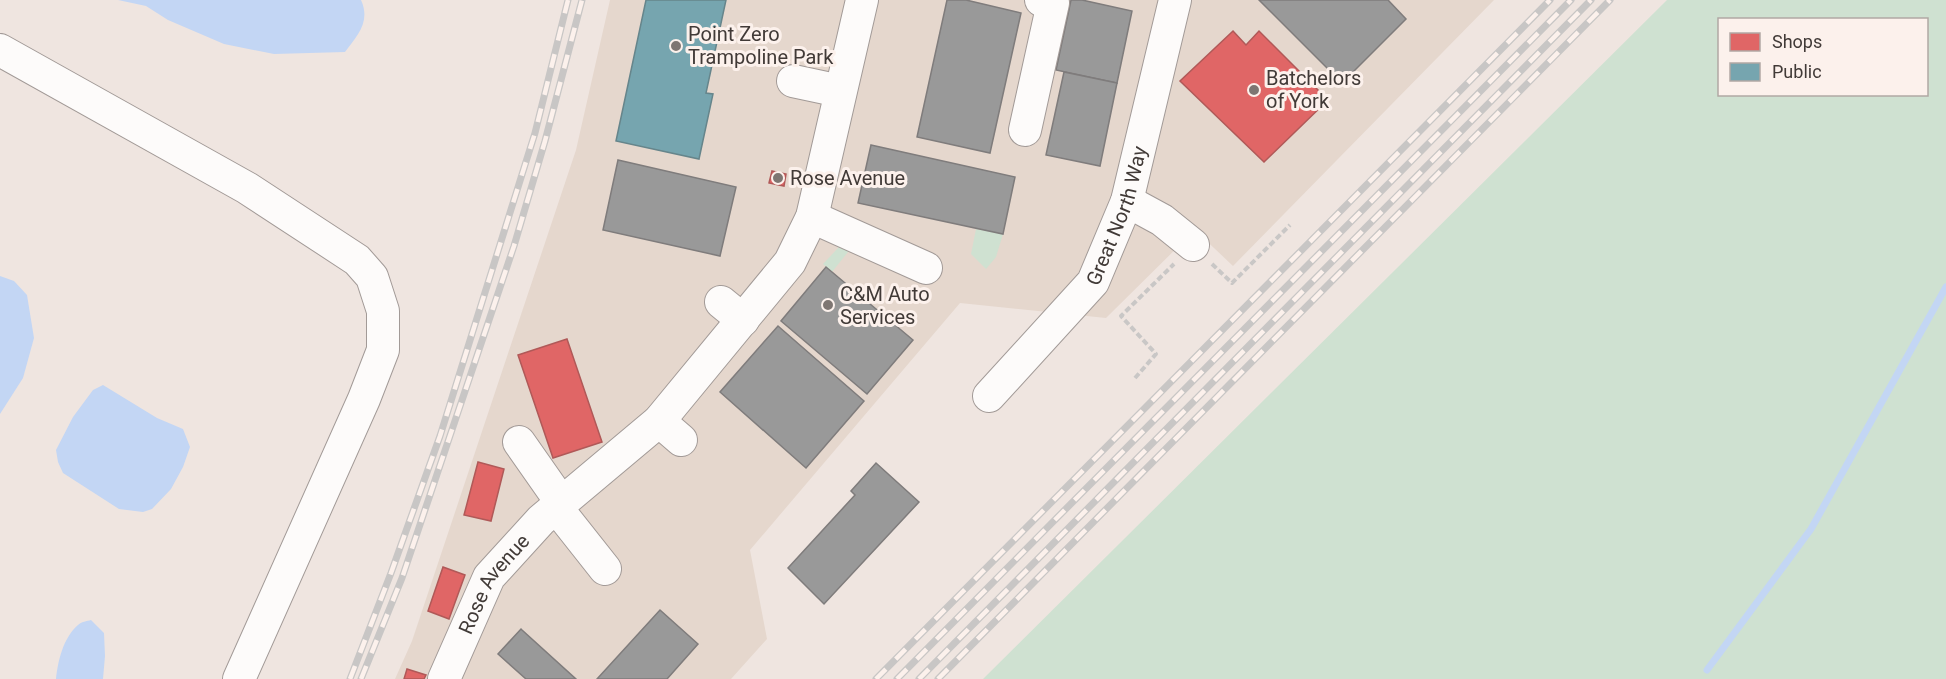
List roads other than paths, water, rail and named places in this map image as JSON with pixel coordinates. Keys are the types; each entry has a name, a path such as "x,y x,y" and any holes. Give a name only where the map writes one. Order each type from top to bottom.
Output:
{"street":[{"name":"Rose Avenue","path":"444,679 489,577 558,504 670,431 732,311 790,262 812,217 862,0"},
{"path":"1024,130 1053,3 1041,0"},
{"name":"Great North Way","path":"989,396 1093,282 1153,142 1175,0"},
{"path":"0,50 247,188 357,260 372,277 383,311 383,350 364,399 239,679"},
{"path":"793,81 840,91"},
{"path":"1127,201 1162,220 1193,245"},
{"path":"812,217 926,268"},
{"path":"519,442 558,504 605,569"}],"water":[{"path":"118,0 361,0 364,15 361,28 345,52 274,54 224,44 168,20 146,6"},
{"path":"0,276 14,281 27,295 34,338 23,378 0,414"},
{"path":"103,385 157,418 183,429 190,447 183,467 171,489 152,509 143,512 119,509 63,473 58,462 56,450 73,417 93,390"},
{"path":"91,620 104,633 103,679 56,679 60,657 69,636 79,624"}],"waterway":[{"path":"1707,670 1811,529 1946,287"}],"railway":[{"path":"350,679 440,436 535,133 568,0"},
{"path":"361,679 402,578 514,246 545,141 582,0"},
{"path":"876,679 1550,0"},
{"path":"897,679 1571,0"},
{"path":"919,679 1591,0"},
{"path":"938,679 1610,0"}],"place":[{"name":"Point Zero Trampoline Park","path":"676,46"},
{"name":"Batchelors of York","path":"1254,90"},
{"name":"Rose Avenue","path":"778,178"},
{"name":"C&M Auto Services","path":"828,305"}]}
